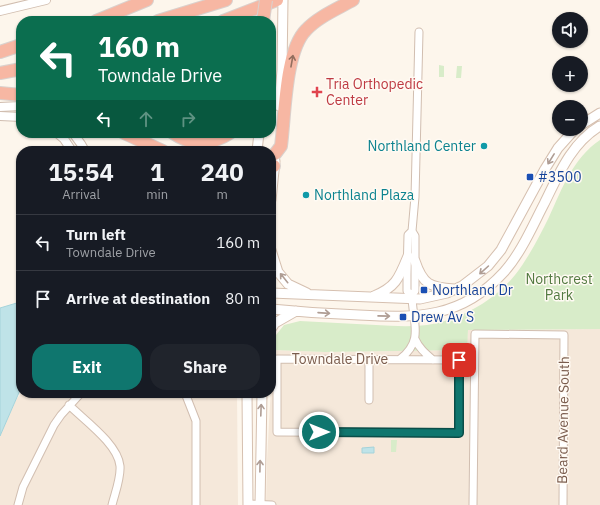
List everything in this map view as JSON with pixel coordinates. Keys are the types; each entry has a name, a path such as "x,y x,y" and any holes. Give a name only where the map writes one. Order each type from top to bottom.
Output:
{"highway":[{"path":"108,16 147,0"},
{"path":"174,16 226,0"},
{"path":"234,16 263,3 277,0"},
{"path":"276,157 281,146 287,87 293,54 299,39 307,28 353,0"},
{"path":"245,16 263,3"},
{"path":"263,3 263,16"},
{"path":"0,52 16,47"},
{"path":"0,57 16,54"},
{"path":"0,73 16,70"},
{"path":"0,93 16,95"},
{"path":"135,138 152,146"},
{"path":"181,138 188,141 204,142 223,138"}],"main road":[{"path":"275,146 282,70 283,0"},
{"path":"588,121 600,113"},
{"path":"276,309 386,316 414,316 431,314 458,306 476,296 504,272 515,258 565,163 576,148 600,126"},
{"path":"276,293 430,298 455,289 476,277 488,266 501,250 545,169 558,148 569,136"},
{"path":"370,297 383,292 394,285 401,272 411,259 425,281 436,287 455,289"},
{"path":"276,266 278,272 288,284 310,295"},
{"path":"276,322 296,311"},
{"path":"247,398 248,505"},
{"path":"260,505 262,398"}],"street":[{"path":"0,11 46,0"},
{"path":"419,32 414,197 412,231 408,236 411,259 407,291 412,297 415,339 418,345 432,360"},
{"path":"0,107 16,106"},
{"path":"0,116 16,117"},
{"name":"Beard Avenue South","path":"473,505 474,334 564,335 562,505"},
{"name":"Towndale Drive","path":"400,360 413,346 415,339"},
{"name":"Towndale Drive","path":"277,359 369,360 459,360 459,433 276,432 277,359"},
{"path":"369,360 369,400"},
{"path":"18,505 23,486 48,436 61,414 76,398"},
{"path":"187,398 196,421 196,505"},
{"path":"69,405 114,449 118,457 120,467 119,476 112,505"},
{"path":"248,505 272,505"}],"shaded area":[{"path":"600,329 600,505 266,505 270,398 276,398 276,350 325,352 466,350 468,330"},
{"path":"17,398 237,398 238,505 0,505 0,436"}],"green space":[{"path":"439,65 444,66 444,77 439,77"},
{"path":"457,66 462,66 461,78 456,78"},
{"name":"Northcrest Park","path":"600,140 600,329 468,330 467,350 325,352 276,350 276,335 284,325 300,321 395,326 427,325 452,319 487,301 507,284 520,268 538,239 569,175 582,156"},
{"path":"391,440 397,440 396,452 391,452"}],"water":[{"path":"16,303 17,398 0,436 0,308"},
{"path":"374,447 374,453 362,453 362,448"}],"place":[{"name":"Tria Orthopedic Center","path":"317,92"},
{"name":"Northland Center","path":"484,146"},
{"name":"#3500","path":"530,177"},
{"name":"Northland Plaza","path":"306,195"},
{"name":"Northland Dr","path":"424,290"},
{"name":"Drew Av S","path":"403,317"}],"route":[{"path":"319,432 459,433 459,360"}]}
